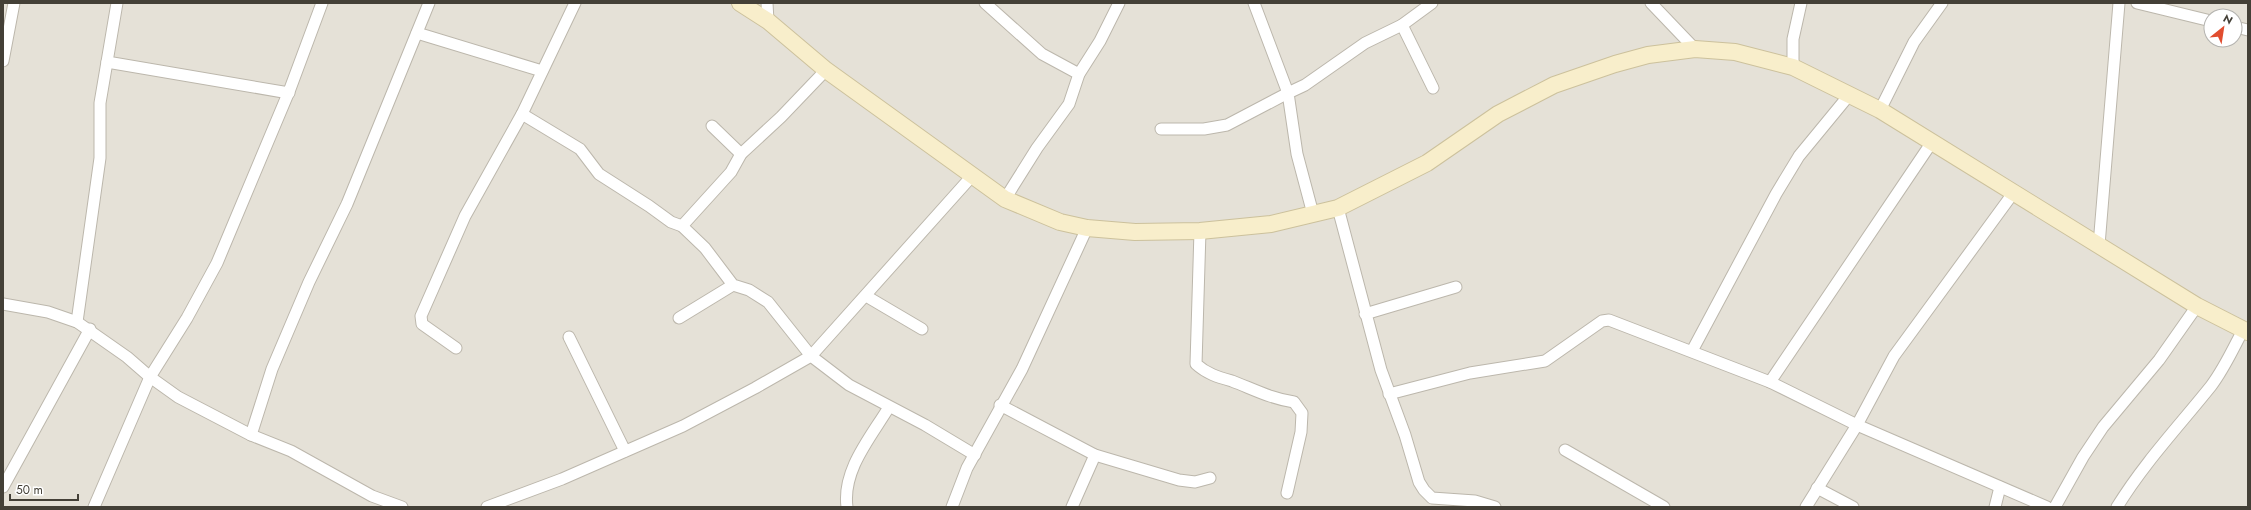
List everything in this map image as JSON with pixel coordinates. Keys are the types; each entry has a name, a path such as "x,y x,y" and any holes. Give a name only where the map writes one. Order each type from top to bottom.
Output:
{"street":[{"path":"3,62 14,3"},
{"path":"77,322 100,158 100,103 117,3"},
{"path":"94,507 150,377 187,318 217,263 288,93 322,3"},
{"path":"251,435 272,369 309,282 347,204 429,3"},
{"path":"456,348 422,324 421,316 465,216 522,114 576,3"},
{"path":"740,3 768,21 826,70 972,176 1005,198 1060,222 1087,228 1135,232 1200,232 1271,224 1338,208 1427,163 1498,114 1554,85 1615,64 1648,55 1695,48 1735,52 1793,67 1880,110 2197,306 2246,331 2211,385 2151,456 2117,507"},
{"path":"767,3 768,21"},
{"path":"985,3 1042,54 1079,74"},
{"path":"1005,198 1037,148 1069,104 1079,74 1100,41 1119,3"},
{"path":"1254,3 1288,93 1297,154 1313,214"},
{"path":"1161,129 1204,129 1228,125 1305,85 1365,43 1402,25 1432,3"},
{"path":"1651,3 1695,48"},
{"path":"1793,67 1793,39 1801,3"},
{"path":"1880,110 1914,42 1942,3"},
{"path":"2099,246 2119,3"},
{"path":"2138,3 2203,19"},
{"path":"1402,25 1433,88"},
{"path":"417,33 542,71"},
{"path":"107,62 288,93"},
{"path":"682,226 731,172 741,154 781,118 826,70"},
{"path":"1692,352 1776,194 1799,156 1850,94"},
{"path":"522,114 580,148 599,174 650,206 671,222 682,226 705,248 733,285 749,290 768,302 811,356 849,385 889,407 925,424 975,455"},
{"path":"712,126 741,154"},
{"path":"1770,382 1932,142"},
{"path":"487,507 562,479 682,426 756,388 811,356 972,176"},
{"path":"1806,507 1857,425 1894,356 2014,192"},
{"path":"1338,208 1364,314 1389,394 1424,490 1432,498 1475,501 1494,507"},
{"path":"952,507 967,468 1000,405 1022,369 1087,228"},
{"path":"1200,232 1196,364 1217,378 1231,381 1279,400 1294,402 1302,413 1301,432 1287,493"},
{"path":"679,318 733,285"},
{"path":"1364,314 1456,287"},
{"path":"866,296 922,329"},
{"path":"3,304 48,312 77,322 90,329 127,356 150,377 178,397 251,435 291,451 372,496 402,507"},
{"path":"2055,507 2083,457 2103,427 2159,360 2197,306"},
{"path":"1389,394 1470,373 1545,361 1602,321 1618,322 1770,382 1857,425 2047,507"},
{"path":"3,487 90,329"},
{"path":"569,337 625,451"},
{"path":"1000,405 1095,455 1179,480 1195,482 1210,478"},
{"path":"847,507 847,482 853,468 889,407"},
{"path":"1565,450 1664,507"},
{"path":"1072,507 1095,455"},
{"path":"1994,507 2000,487"},
{"path":"1817,488 1853,507"}],"shaded area":[{"path":"3,3 2248,3 2248,507 3,507"}]}
